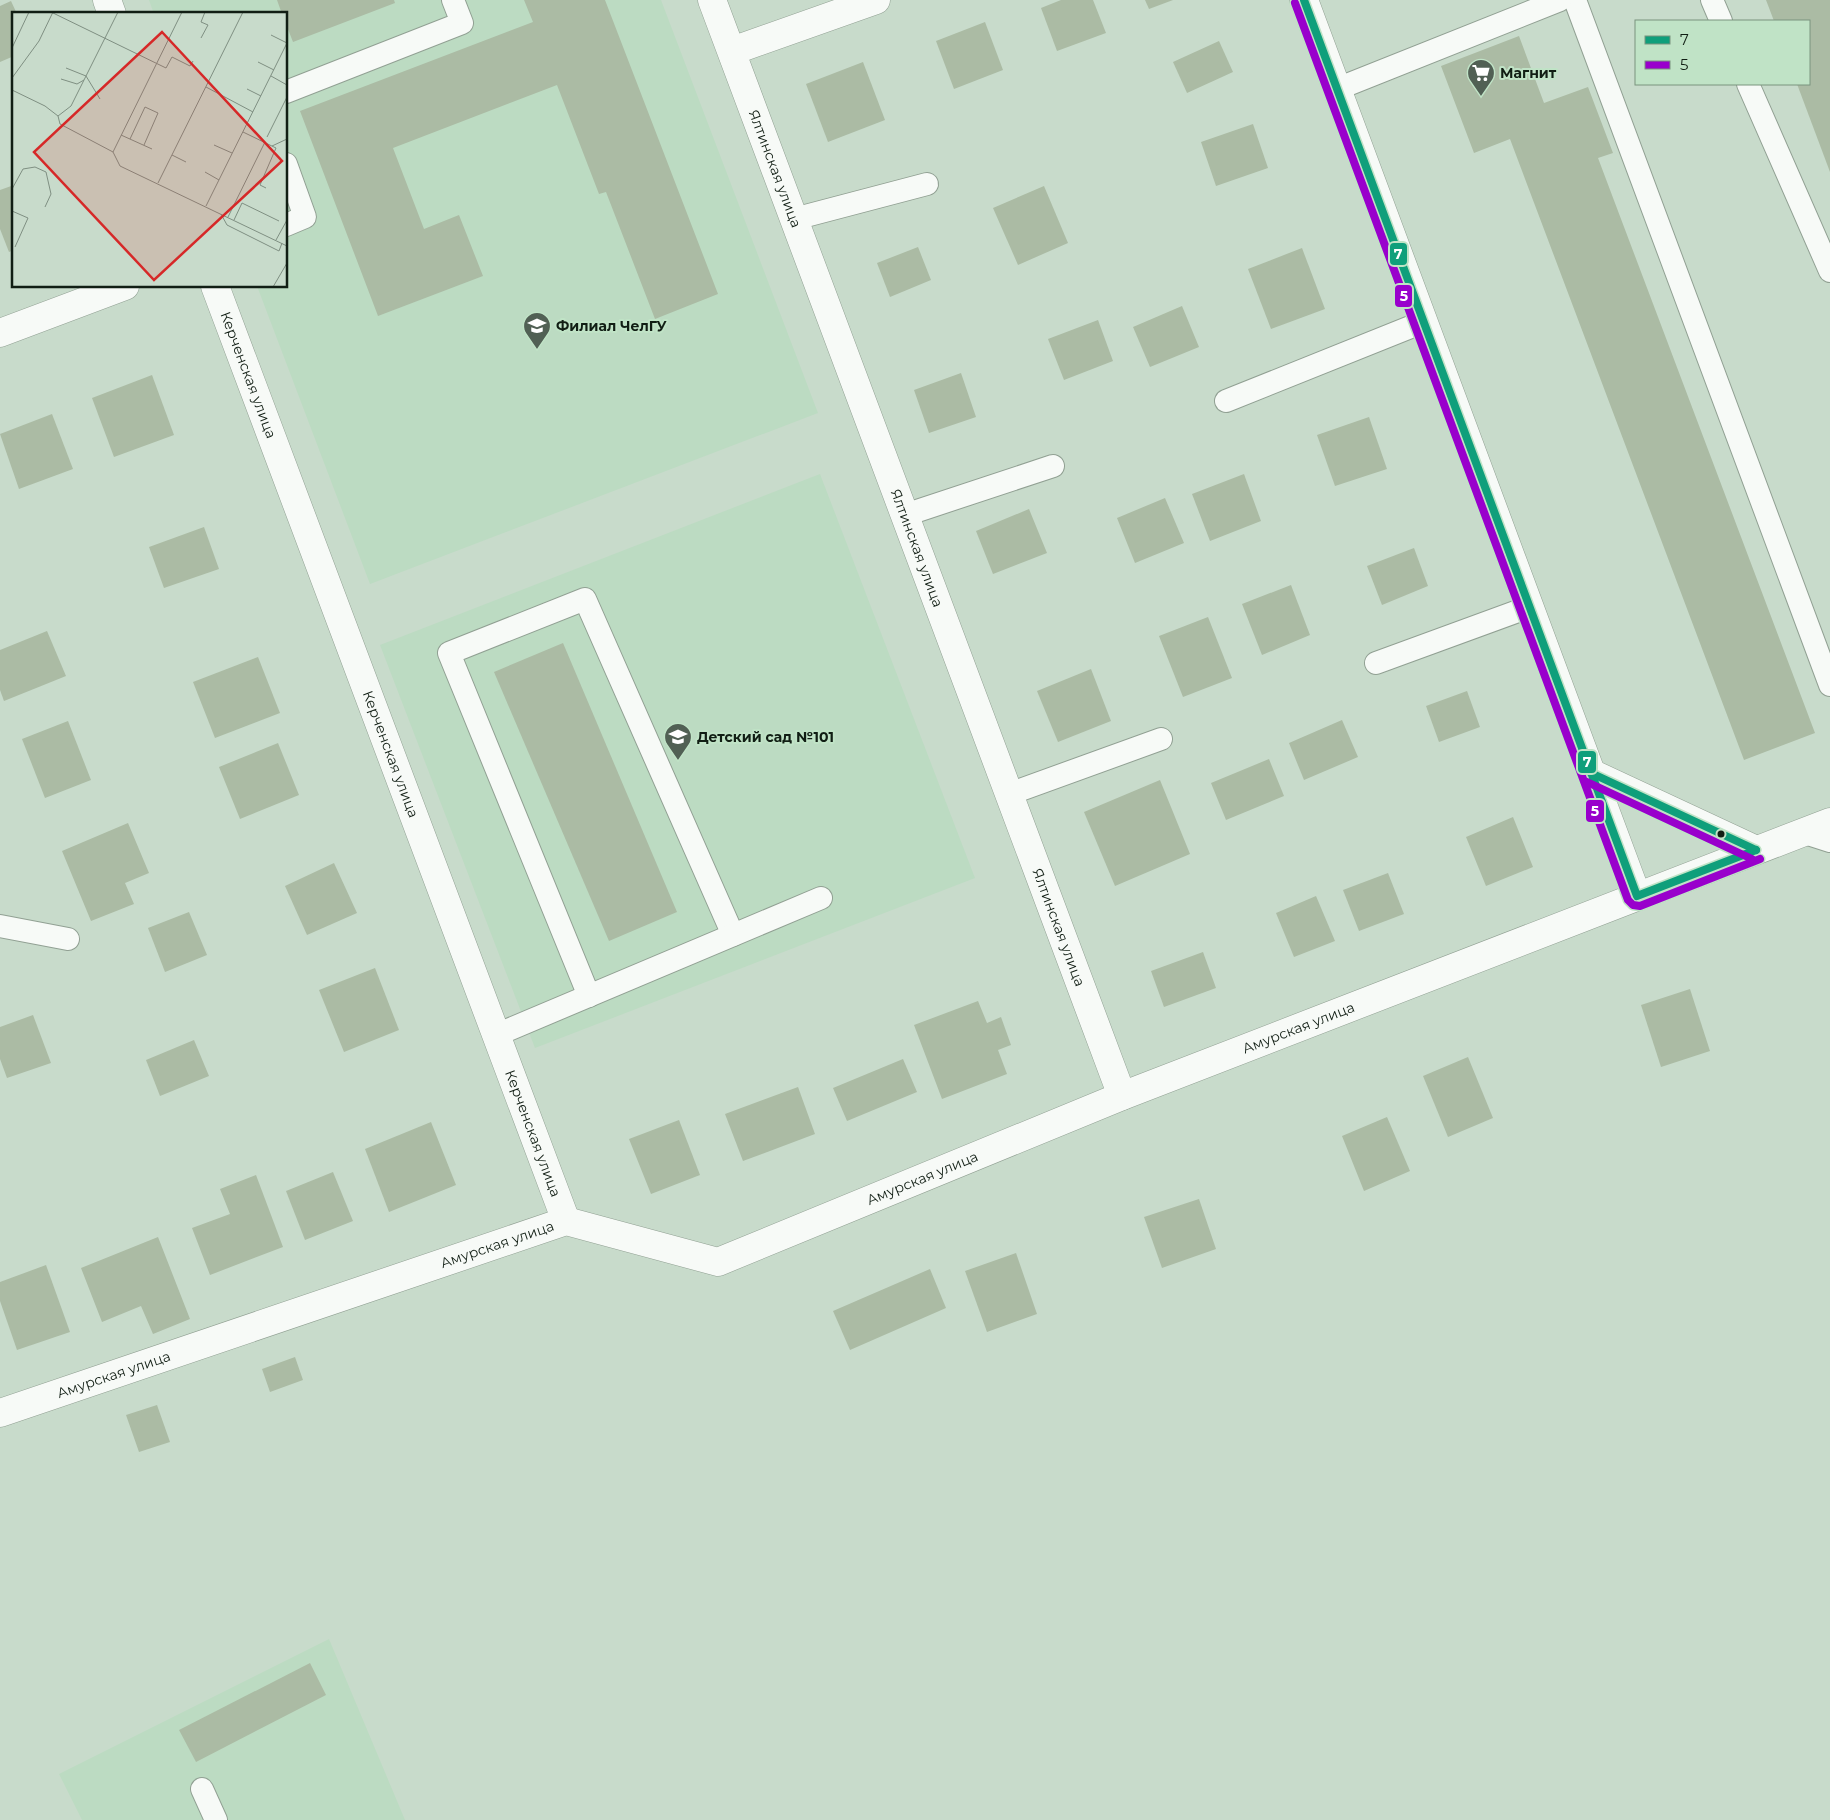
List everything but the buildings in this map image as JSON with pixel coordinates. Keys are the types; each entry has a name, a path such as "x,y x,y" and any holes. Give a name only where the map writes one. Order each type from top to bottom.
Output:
{"street":[{"path":"107,0 111,12"},
{"name":"Ялтинская улица","path":"712,0 1122,1096"},
{"path":"732,51 876,0"},
{"path":"1304,0 1636,896"},
{"path":"0,333 120,288"},
{"name":"Керченская улица","path":"216,288 566,1222"},
{"path":"1591,773 1756,850"},
{"name":"Амурская улица","path":"0,1413 566,1222 718,1262 1122,1096 1830,822"}],"lane":[{"path":"288,91 462,23 453,0"},
{"path":"1337,89 1560,0"},
{"path":"1575,0 1830,684"},
{"path":"1712,0 1721,20"},
{"path":"1748,85 1830,271"},
{"path":"288,170 305,217 288,224"},
{"path":"794,219 927,184"},
{"path":"1226,401 1423,322"},
{"path":"904,515 1053,466"},
{"path":"589,996 449,653 586,599 733,935"},
{"path":"1376,662 1529,607"},
{"path":"1009,794 1161,739"},
{"path":"1802,832 1830,841"},
{"path":"496,1035 821,898"},
{"path":"0,926 68,939"},
{"path":"202,1790 216,1820"}],"shaded area":[{"name":"Филиал ЧелГУ","path":"149,0 661,0 818,413 370,584 258,288 288,288 288,12 153,12"},
{"name":"Детский сад №101","path":"820,474 975,878 535,1048 380,645"},
{"path":"329,1639 405,1820 82,1820 59,1774"}],"transit line":[{"name":"7","path":"1304,0 1637,896 1756,850"},
{"name":"5","path":"1295,3 1628,900 1633,905 1640,906 1760,859"},
{"name":"7","path":"1591,773 1756,850"},
{"name":"5","path":"1587,782 1752,859"}],"place":[{"name":"Магнит","path":"1481,97"},
{"name":"Филиал ЧелГУ","path":"537,350"},
{"name":"Детский сад №101","path":"678,761"}]}
